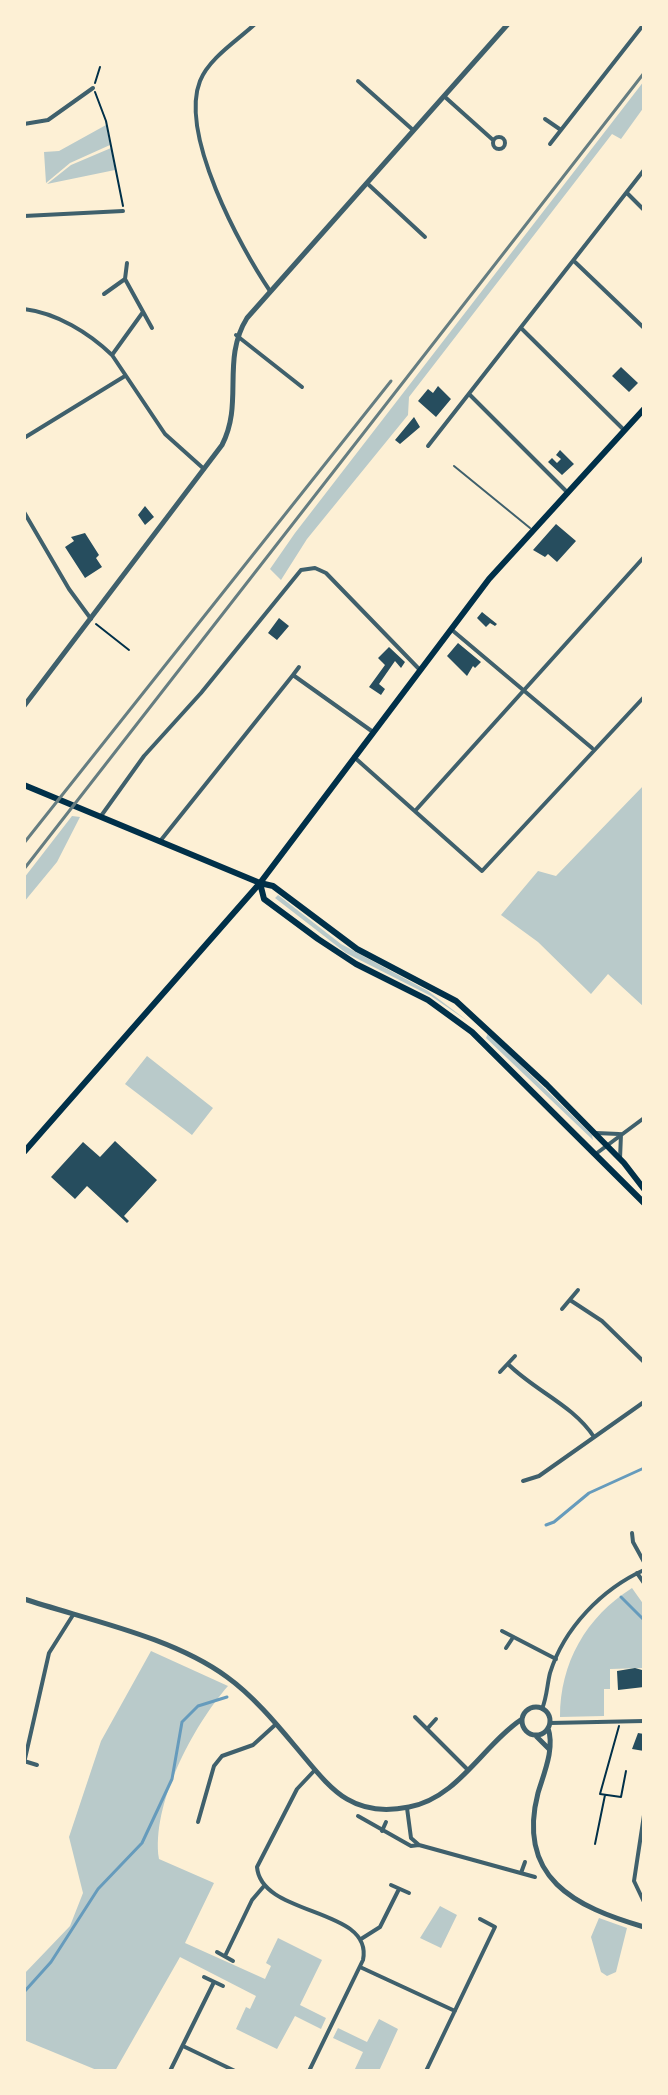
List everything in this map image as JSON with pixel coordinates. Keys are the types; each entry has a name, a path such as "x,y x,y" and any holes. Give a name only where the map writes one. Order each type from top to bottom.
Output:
{"main road":[{"path":"24,1152 260,883 450,628 531,529 644,409"},
{"path":"24,785 273,886 357,949 456,1001 513,1052 620,1159 644,1189"},
{"path":"260,883 264,899 335,951 448,1012 597,1153 644,1203"}],"street":[{"path":"255,24 205,72 196,103 214,186 232,229 270,291"},
{"path":"24,706 94,622 222,445 229,425 236,335 270,291 369,185 508,24"},
{"path":"550,144 644,24"},
{"path":"358,81 415,131"},
{"path":"24,124 48,120 93,88"},
{"path":"445,97 493,140"},
{"path":"545,119 561,130"},
{"path":"428,446 644,170"},
{"path":"369,185 425,237"},
{"path":"627,193 644,210"},
{"path":"24,216 123,211"},
{"path":"575,262 644,328"},
{"path":"127,263 125,279 152,328"},
{"path":"104,294 125,279"},
{"path":"24,309 72,326 112,355 165,434 205,470"},
{"path":"112,355 143,312"},
{"path":"522,329 624,430"},
{"path":"236,335 302,387"},
{"path":"24,438 125,376"},
{"path":"469,394 566,491"},
{"path":"24,512 69,589 94,622"},
{"path":"415,811 644,557"},
{"path":"101,817 144,756 201,693 301,570 315,568 326,573 419,669"},
{"path":"450,628 593,748"},
{"path":"160,842 299,667"},
{"path":"293,675 373,732"},
{"path":"354,757 482,871 593,748 644,697"},
{"path":"597,1153 644,1118"},
{"path":"593,1132 621,1134"},
{"path":"620,1159 621,1134"},
{"path":"562,1309 578,1290"},
{"path":"570,1300 602,1321 644,1362"},
{"path":"500,1372 515,1356"},
{"path":"508,1364 529,1383 570,1410 594,1437"},
{"path":"523,1481 539,1476 644,1402"},
{"path":"632,1533 633,1542 644,1562"},
{"path":"644,1570 598,1600 575,1627 556,1659 542,1709 549,1725 549,1749 533,1817 543,1866 557,1888 579,1903 644,1927"},
{"path":"637,1573 644,1583"},
{"path":"24,1599 170,1647 211,1666 241,1689 339,1797 361,1806 407,1808 441,1794 512,1729 529,1709 542,1709"},
{"path":"37,1765 24,1762 49,1653 73,1615"},
{"path":"502,1631 512,1639 556,1659"},
{"path":"506,1648 512,1639"},
{"path":"415,1717 468,1770"},
{"path":"427,1729 436,1719"},
{"path":"522,1719 527,1732"},
{"path":"536,1736 549,1725 644,1721"},
{"path":"198,1822 214,1766 222,1756 253,1745 275,1725"},
{"path":"512,1729 536,1736 549,1749"},
{"path":"309,2071 360,1967 364,1951 361,1939 355,1932 264,1886 258,1873 260,1858 297,1789 314,1771"},
{"path":"407,1808 411,1838 419,1845"},
{"path":"644,1815 634,1875 636,1892 644,1902"},
{"path":"358,1816 411,1846 419,1845 535,1877"},
{"path":"382,1831 386,1822"},
{"path":"521,1873 525,1862"},
{"path":"391,1885 409,1893"},
{"path":"225,1956 252,1900 264,1886"},
{"path":"361,1939 380,1927 399,1889"},
{"path":"426,2071 495,1927 480,1919"},
{"path":"217,1952 233,1961"},
{"path":"360,1967 455,2011"},
{"path":"204,1977 223,1986"},
{"path":"170,2071 214,1982"},
{"path":"182,2046 235,2071"}],"lane":[{"path":"454,466 531,529"}],"path":[{"path":"105,116 123,211"},
{"path":"94,622 129,650"},
{"path":"619,1725 600,1794 621,1797 626,1771"},
{"path":"595,1844 605,1794"}],"shaded area":[{"path":"644,81 644,107 621,139 612,134 409,397 408,415 307,539 281,580 270,569 295,533"},
{"path":"106,125 110,145 70,163 46,183 44,152 59,151"},
{"path":"111,148 115,170 47,184 71,165"},
{"path":"644,785 644,1007 608,974 591,994 538,942 501,915 538,871 556,876"},
{"path":"72,816 80,817 57,862 24,902 24,878"},
{"path":"278,895 341,944 428,991 469,1022 431,996 346,953 275,898"},
{"path":"488,1033 592,1135 593,1140 486,1038"},
{"path":"147,1056 213,1108 192,1135 125,1084"},
{"path":"632,1588 644,1605 644,1668 610,1669 610,1689 604,1689 604,1716 560,1717 565,1678 579,1643 601,1613"},
{"path":"151,1651 228,1686 201,1722 177,1767 161,1815 159,1859 214,1883 185,1943 265,1979 271,1966 266,1963 278,1938 322,1960 300,2005 326,2018 321,2029 295,2016 277,2049 236,2029 246,2007 250,2009 256,1996 180,1957 115,2071 99,2071 24,2040 24,1974 70,1926 83,1893 69,1837 101,1741"},
{"path":"440,1906 457,1915 441,1948 420,1938"},
{"path":"599,1918 627,1928 616,1972 607,1976 601,1972 591,1937"},
{"path":"379,2019 398,2029 379,2071 354,2071 363,2052 333,2038 338,2028 367,2042"}],"building":[{"path":"621,367 638,383 629,392 612,376"},
{"path":"438,386 451,399 436,417 418,401 428,389 433,393"},
{"path":"414,417 420,427 400,444 395,440"},
{"path":"560,450 574,464 562,475 548,462 552,458 557,463 561,459 556,455"},
{"path":"145,506 154,517 145,525 138,515"},
{"path":"556,524 576,541 557,562 548,554 545,557 533,550"},
{"path":"85,533 99,555 96,558 102,567 85,578 65,547 74,541 71,537"},
{"path":"482,612 497,624 490,623 486,627 477,618"},
{"path":"279,618 289,626 277,640 268,633"},
{"path":"458,643 481,662 475,668 473,666 467,676 447,656"},
{"path":"389,647 405,662 401,668 395,661 379,684 385,689 381,695 369,687 385,665 378,658"},
{"path":"115,1141 157,1180 124,1216 129,1221 127,1223 87,1186 75,1199 51,1177 83,1142 100,1157"},
{"path":"642,1670 644,1687 618,1690 617,1671"},
{"path":"638,1733 644,1734 644,1751 632,1749"}],"waterway":[{"path":"546,1525 589,1493 644,1468"},
{"path":"621,1597 644,1620"},
{"path":"24,1992 51,1962 98,1889 142,1843 172,1779 182,1722 198,1706 227,1697"}],"railway":[{"path":"24,869 644,73"},
{"path":"24,843 391,381"}]}
